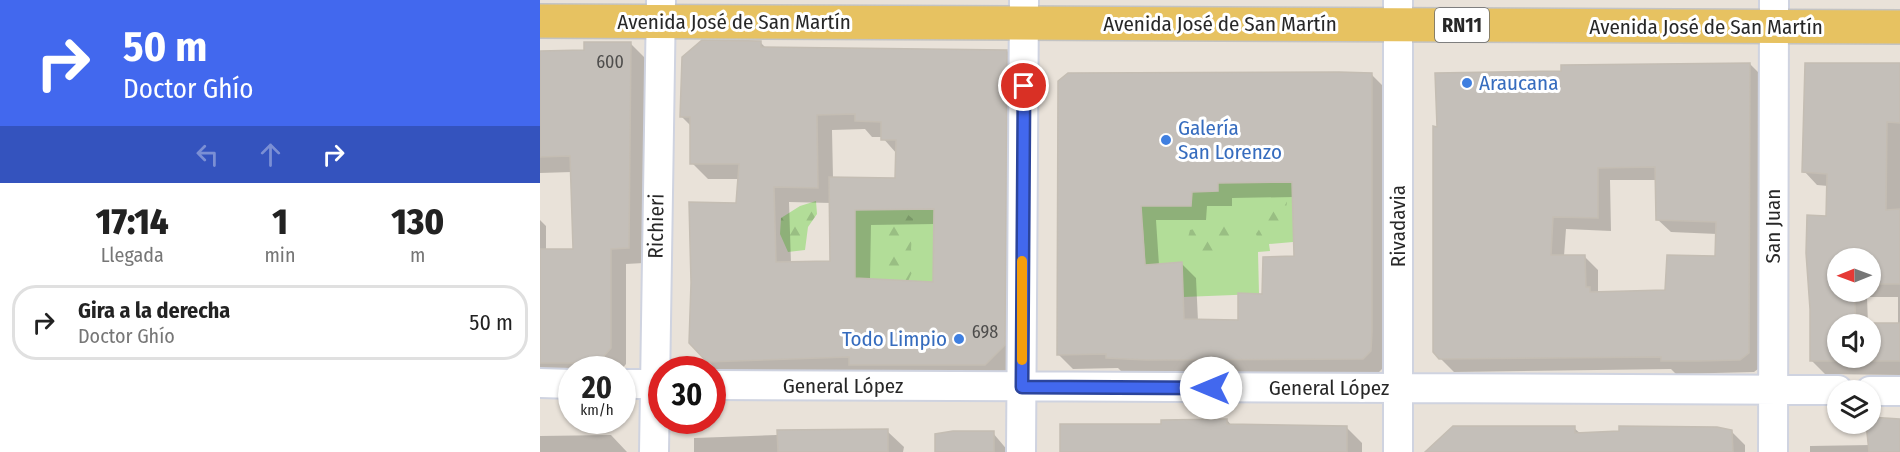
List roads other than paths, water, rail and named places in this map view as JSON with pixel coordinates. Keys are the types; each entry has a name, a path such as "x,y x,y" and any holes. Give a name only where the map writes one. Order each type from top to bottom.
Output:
{"main road":[{"name":"Avenida José de San Martín","path":"540,21 660,11 1774,13 1900,27"}],"street":[{"name":"Richieri","path":"657,356 660,11"},
{"path":"1021,452 1024,12"},
{"name":"Rivadavia","path":"1398,452 1399,13"},
{"name":"San Juan","path":"1773,452 1774,13"},
{"path":"540,383 558,384"},
{"name":"General López","path":"726,384 1827,390"},
{"path":"1881,390 1900,391"},
{"name":"Richieri","path":"654,452 655,434"}],"place":[{"name":"Araucana","path":"1467,83"},
{"name":"Galería San Lorenzo","path":"1166,140"},
{"name":"Todo Limpio","path":"959,339"}]}
